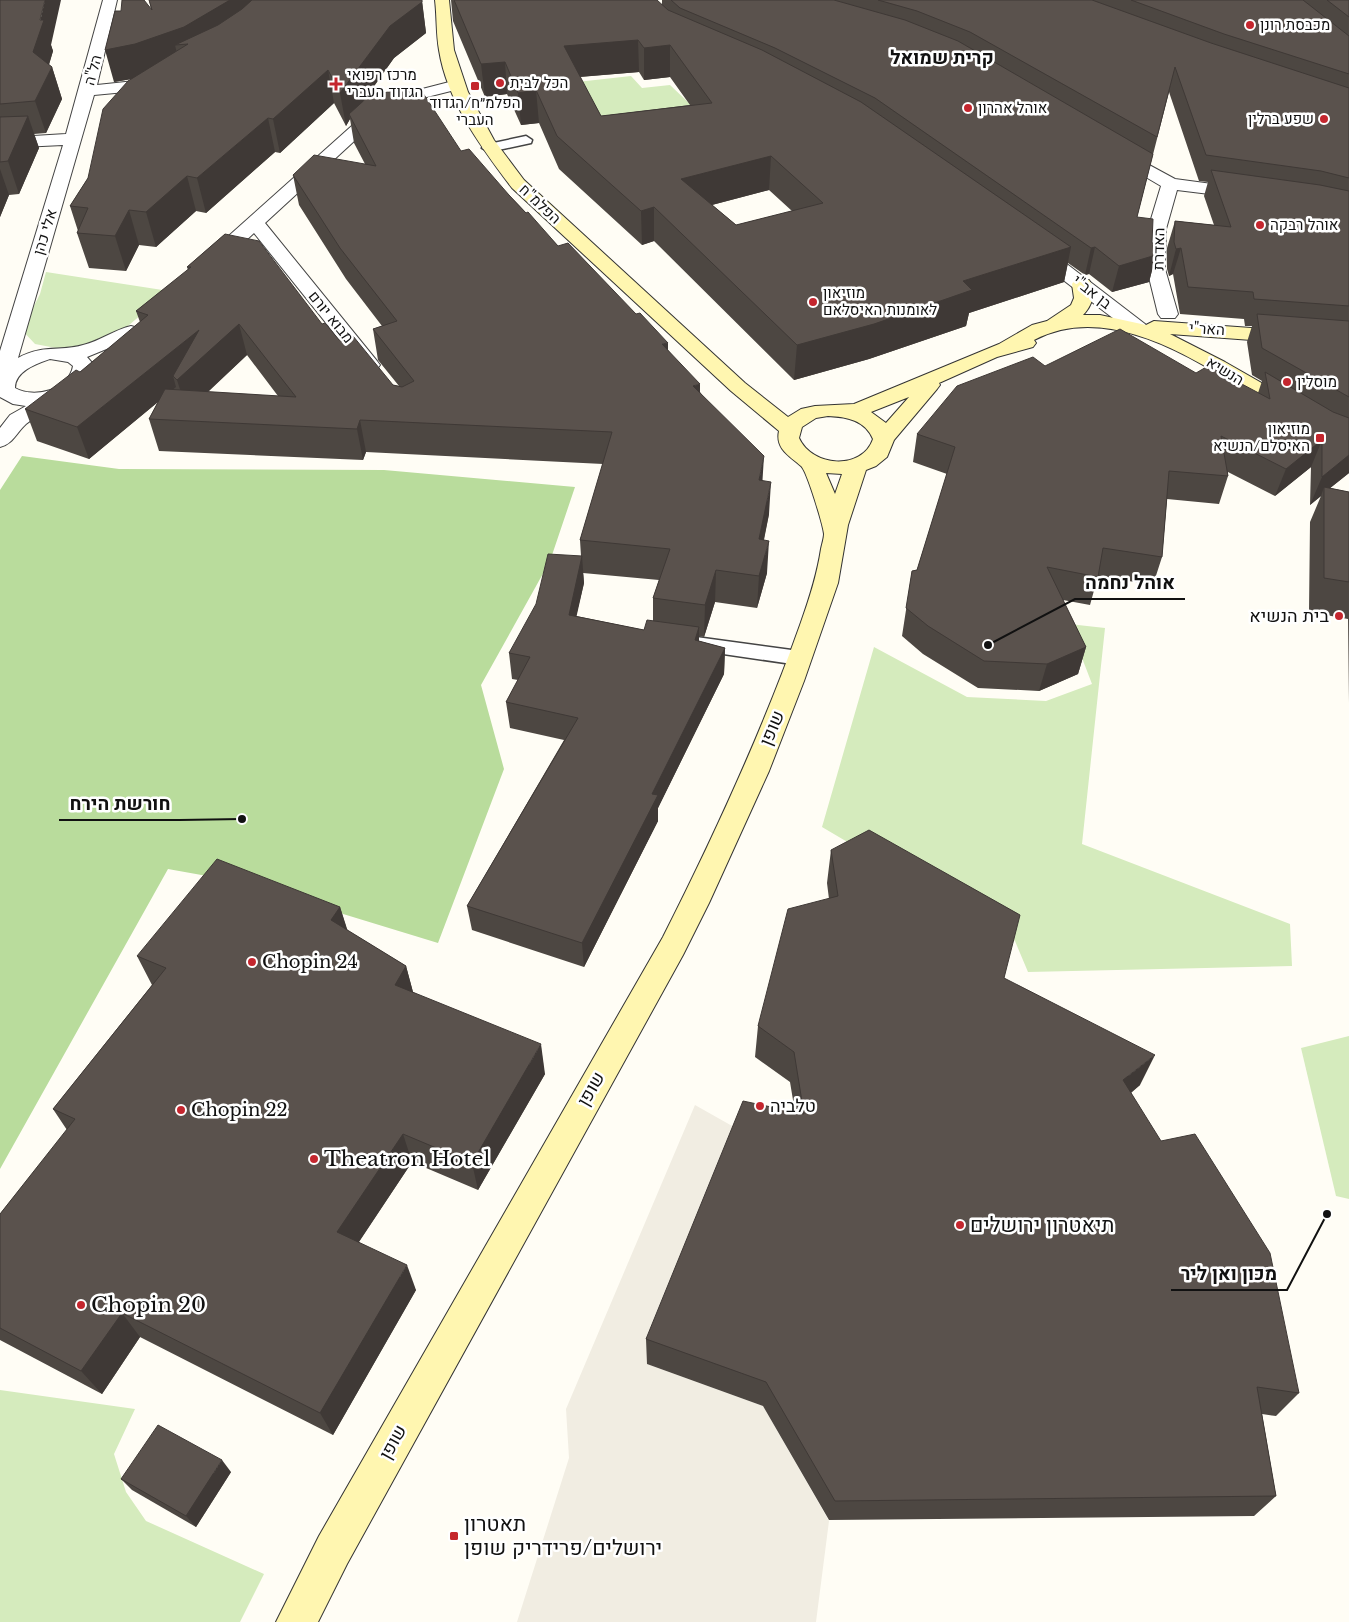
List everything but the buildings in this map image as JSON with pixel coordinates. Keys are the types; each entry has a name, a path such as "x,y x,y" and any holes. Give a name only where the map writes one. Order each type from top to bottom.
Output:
{"street":[{"name":"הל\"ה","path":"73,139 110,0"},
{"name":"הפלמ\"ח","path":"449,4 448,56 457,85 471,118 489,148 518,184 738,387 790,429"},
{"path":"87,91 136,86 167,75"},
{"path":"198,275 370,118 405,98 457,85"},
{"path":"0,143 73,139"},
{"name":"אלי כהן","path":"2,386 17,324 73,139"},
{"path":"1105,146 1170,184 1259,196"},
{"name":"האדרת","path":"1168,314 1156,269 1157,229 1170,184"},
{"name":"מבוא יורם","path":"255,223 384,382"},
{"name":"בן אב\"י","path":"1019,238 1138,328"},
{"path":"1060,330 1069,317 1081,307 1085,297 1082,284"},
{"path":"17,324 18,337 24,346 36,356"},
{"path":"139,326 83,376 77,384 30,411 3,436 8,408 2,386 4,374 11,367 36,356 92,349 139,326"},
{"name":"האר\"י","path":"1060,330 1171,327 1349,341"},
{"name":"הנשיא","path":"1138,328 1168,349 1248,394 1309,421"},
{"name":"הנשיא","path":"1138,328 1195,352 1309,421 1349,442"},
{"name":"הנשיא","path":"851,412 1007,346 1060,330 1168,349"},
{"path":"1238,378 1228,361 1226,345 1234,336 1248,332"},
{"path":"61,354 81,361 85,368 83,376"},
{"name":"הפלמ\"ח","path":"712,362 767,394 814,412"},
{"name":"הנשיא","path":"884,439 938,376"},
{"path":"2,386 11,395 33,399 62,394"},
{"path":"828,410 851,412 871,421 880,429 884,439 882,448 875,457 857,465 834,468 811,462 799,456 791,447 788,438 790,429 796,420 814,412 828,410"},
{"name":"שופן","path":"811,462 827,502 835,535"},
{"name":"שופן","path":"296,1622 333,1550 673,946 718,857 800,658 832,566 835,535 842,505 857,465"}],"lane":[{"path":"489,148 526,142"},
{"path":"676,642 800,658"}],"green space":[{"path":"631,76 642,88 670,85 691,105 578,122 577,82"},
{"path":"46,272 169,291 122,331 87,346 56,348 35,344 22,330 40,294"},
{"path":"22,456 119,469 384,470 575,487 550,561 481,685 504,769 438,943 235,881 168,869 0,1169 0,490"},
{"path":"1069,624 1105,628 1082,844 1290,924 1292,966 1028,972 1015,941 822,827 874,647 967,697 1046,701 1092,684"},
{"path":"1349,1036 1349,1199 1336,1196 1301,1048"},
{"path":"0,1390 135,1409 114,1454 126,1492 146,1521 264,1574 240,1622 0,1622"}],"shaded area":[{"path":"695,1105 741,1131 647,1364 763,1406 829,1521 816,1622 517,1622 569,1458 566,1409"}],"place":[{"name":"מכבסת רונן","path":"1250,25"},
{"name":"הכל לבית","path":"500,83"},
{"name":"מרכז רפואי הגדוד העברי","path":"336,84"},
{"name":"הפלמ״ח/הגדוד העברי","path":"475,86"},
{"name":"אוהל אהרון","path":"968,108"},
{"name":"שפע ברלין","path":"1324,119"},
{"name":"אוהל רבקה","path":"1260,225"},
{"name":"מוזיאון לאומנות האיסלאם","path":"813,302"},
{"name":"מוסלין","path":"1287,382"},
{"name":"מוזיאון האיסלם/הנשיא","path":"1320,438"},
{"name":"בית הנשיא","path":"1339,616"},
{"name":"אוהל נחמה","path":"988,645"},
{"name":"חורשת הירח","path":"242,819"},
{"name":"Chopin 24","path":"252,962"},
{"name":"טלביה","path":"760,1106"},
{"name":"Chopin 22","path":"181,1110"},
{"name":"Theatron Hotel","path":"314,1159"},
{"name":"מכון ואן ליר","path":"1327,1214"},
{"name":"תיאטרון ירושלים","path":"960,1225"},
{"name":"Chopin 20","path":"81,1305"},
{"name":"תאטרון ירושלים/פרידריק שופן","path":"454,1536"}],"district":[{"name":"קרית שמואל","path":"942,57"}]}
